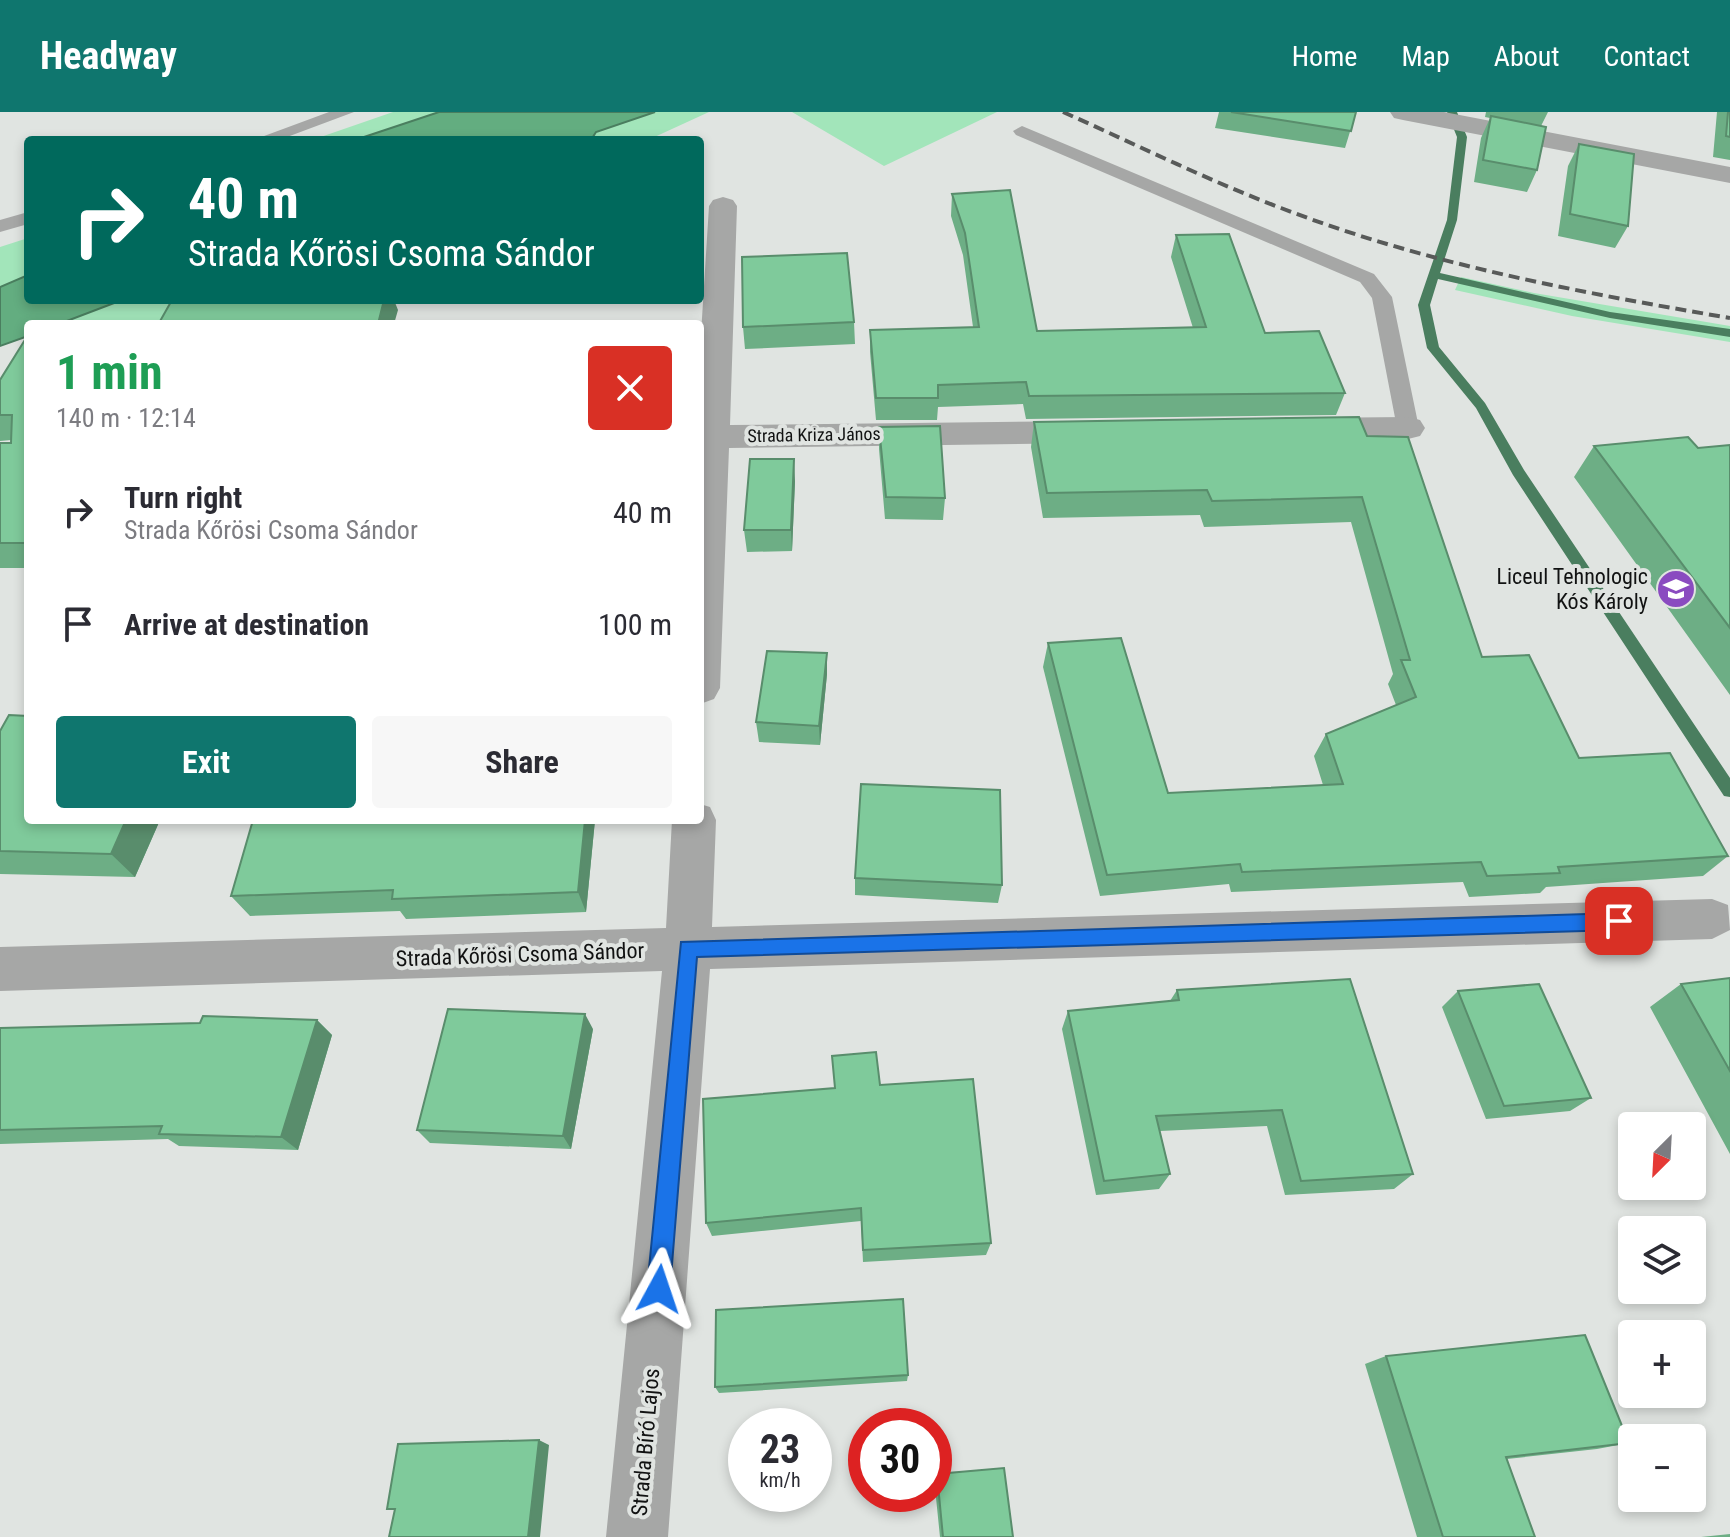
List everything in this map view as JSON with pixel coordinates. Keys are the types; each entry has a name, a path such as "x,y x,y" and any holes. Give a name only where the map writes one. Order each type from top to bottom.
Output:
{"street":[{"path":"1415,114 1730,175"},
{"path":"704,521 706,437 723,206"},
{"path":"1266,429 1408,428"},
{"name":"Strada Kriza János","path":"706,437 1123,431"},
{"name":"Strada Bíró Lajos","path":"637,1537 688,949 694,824"},
{"name":"Strada Kőrösi Csoma Sándor","path":"0,969 1712,919"}],"lane":[{"path":"274,136 346,112"},
{"path":"1022,131 1367,278 1382,297 1408,428"},
{"path":"0,226 24,219"}],"shaded area":[{"path":"393,112 439,112 367,136 324,136"},
{"path":"439,112 655,112 596,132 594,136 367,136"},
{"path":"655,112 709,112 657,136 594,136 596,132"},
{"path":"792,112 997,112 884,166"},
{"path":"24,239 24,277 0,287 0,247"},
{"path":"24,277 24,304 112,304 70,320 24,320 24,337 0,346 0,287"},
{"path":"1461,277 1534,293 1730,326 1730,342 1572,316 1455,290"},
{"path":"112,304 203,304 160,320 70,320"}],"building":[{"path":"1231,112 1356,112 1351,131"},
{"path":"1730,112 1730,137 1726,136"},
{"path":"1491,116 1546,127 1537,170 1483,160"},
{"path":"1579,144 1634,154 1628,226 1570,214"},
{"path":"1010,190 1037,331 1206,327 1176,235 1229,234 1265,333 1319,331 1345,393 1029,396 1026,382 938,385 938,398 876,398 870,330 979,327 965,233 952,194"},
{"path":"847,253 854,322 743,327 742,257"},
{"path":"170,304 383,304 379,320 161,320"},
{"path":"24,341 24,543 0,543 0,443 11,443 12,415 0,415 0,380"},
{"path":"1359,417 1367,436 1408,437 1482,657 1529,655 1579,758 1670,753 1728,856 1558,867 1560,873 1487,876 1481,862 1242,872 1240,864 1107,875 1048,643 1121,638 1168,793 1343,784 1326,734 1416,697 1401,660 1410,660 1362,497 1212,501 1207,490 1047,493 1034,422"},
{"path":"940,426 945,498 886,497 879,427"},
{"path":"1688,437 1698,448 1730,445 1730,628 1594,446"},
{"path":"750,459 794,459 791,530 744,530"},
{"path":"767,651 827,653 819,726 756,722"},
{"path":"9,715 24,716 24,824 124,824 111,854 0,851 0,731"},
{"path":"861,784 1000,790 1002,885 855,878"},
{"path":"252,824 585,824 578,892 392,899 393,890 231,896"},
{"path":"1730,978 1730,1071 1681,984"},
{"path":"1350,979 1413,1174 1301,1181 1282,1110 1156,1116 1170,1174 1104,1181 1068,1011 1179,1000 1177,990"},
{"path":"1539,984 1591,1098 1504,1106 1458,991"},
{"path":"448,1009 585,1014 563,1136 417,1130"},
{"path":"203,1016 317,1020 281,1137 159,1134 162,1126 0,1130 0,1028 200,1023"},
{"path":"876,1052 880,1085 973,1079 991,1243 863,1250 861,1208 706,1223 703,1099 835,1088 832,1056"},
{"path":"903,1299 908,1375 715,1387 716,1310"},
{"path":"1585,1335 1621,1424 1618,1424 1618,1444 1506,1457 1535,1537 1443,1537 1386,1356"},
{"path":"539,1440 528,1537 389,1537 395,1509 387,1509 398,1444"},
{"path":"1004,1468 1013,1537 943,1537 941,1512 952,1512 952,1473"}],"waterway":[{"path":"1434,275 1452,220 1462,137 1452,112"},
{"path":"1434,275 1610,315 1730,333"},
{"path":"1434,275 1424,305 1433,348 1481,406 1518,472 1730,791"}],"railway":[{"path":"1063,112 1253,197 1391,245 1559,287 1730,318"}],"place":[{"name":"Liceul Tehnologic Kós Károly","path":"1676,589"}],"route":[{"path":"659,1289 688,949 1619,921"}]}
